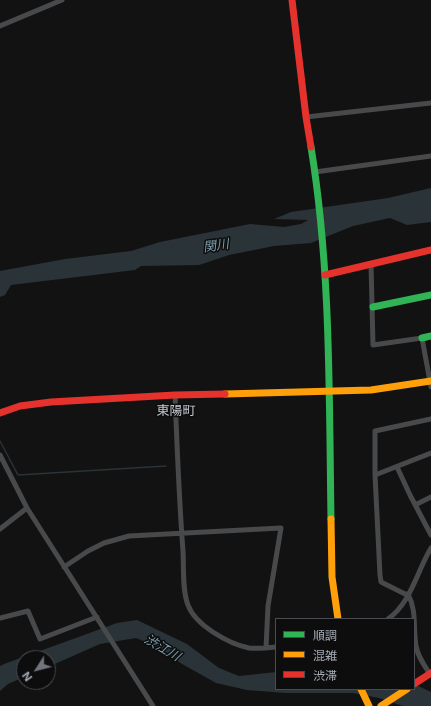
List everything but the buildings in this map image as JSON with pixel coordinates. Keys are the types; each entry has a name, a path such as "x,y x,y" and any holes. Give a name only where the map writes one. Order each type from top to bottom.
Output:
{"main road":[{"path":"292,0 306,117 315,172 325,272 329,391 332,577 338,618"},
{"path":"325,272 372,264 431,250"},
{"path":"373,307 431,295"},
{"path":"422,338 431,336"},
{"path":"0,413 20,406 51,402 175,395 371,390 431,383"},
{"path":"415,683 430,674"},
{"path":"362,690 369,705"},
{"path":"384,704 405,690"}],"street":[{"path":"0,26 61,0"},
{"path":"306,117 431,103"},
{"path":"315,172 431,156"},
{"path":"372,264 373,345 422,338 431,383"},
{"path":"175,395 181,532 188,605 198,621 215,633 229,640 246,647 275,647"},
{"path":"415,618 414,604 408,594 405,594 381,582 375,475 375,431 431,419"},
{"path":"375,475 431,453"},
{"path":"0,456 27,508 153,706"},
{"path":"396,467 431,535"},
{"path":"415,505 431,497"},
{"path":"0,529 27,508"},
{"path":"64,567 88,551 104,543 129,536 181,532 281,528 268,606 266,648"},
{"path":"389,618 396,613 408,594 431,548"},
{"path":"0,618 28,611 40,639 96,617"},
{"path":"415,626 416,647 420,659 430,674"}],"water":[{"name":"関川","path":"431,188 431,222 407,225 390,218 353,226 311,243 274,246 229,255 199,265 141,266 135,270 11,285 5,295 0,297 0,271 65,259 131,251 160,242 250,224 284,227 301,224 308,220 274,219 291,212 388,198"},
{"name":"渋江川","path":"137,620 187,644 219,668 239,676 275,672 275,690 415,690 415,684 431,692 431,706 403,706 379,698 353,693 285,693 247,690 216,683 182,664 156,646 136,638 100,644 56,663 56,650 43,650 117,623"},
{"path":"16,660 16,680 8,684 0,691 0,666"}],"waterway":[{"path":"0,441 18,475 166,466"}],"traffic: fast":[{"path":"311,147 318,193 326,286 331,519"},
{"path":"373,307 431,295"},
{"path":"422,338 431,336"}],"traffic: slow":[{"path":"225,394 371,390 431,381"},
{"path":"331,519 332,577 338,618"},
{"path":"361,690 369,706"},
{"path":"381,706 405,690"}],"traffic: jam":[{"path":"292,0 311,147"},
{"path":"325,275 431,250"},
{"path":"0,413 20,406 51,402 175,395 225,394"},
{"path":"415,683 431,673"}],"district":[{"name":"東陽町","path":"176,411"}]}
